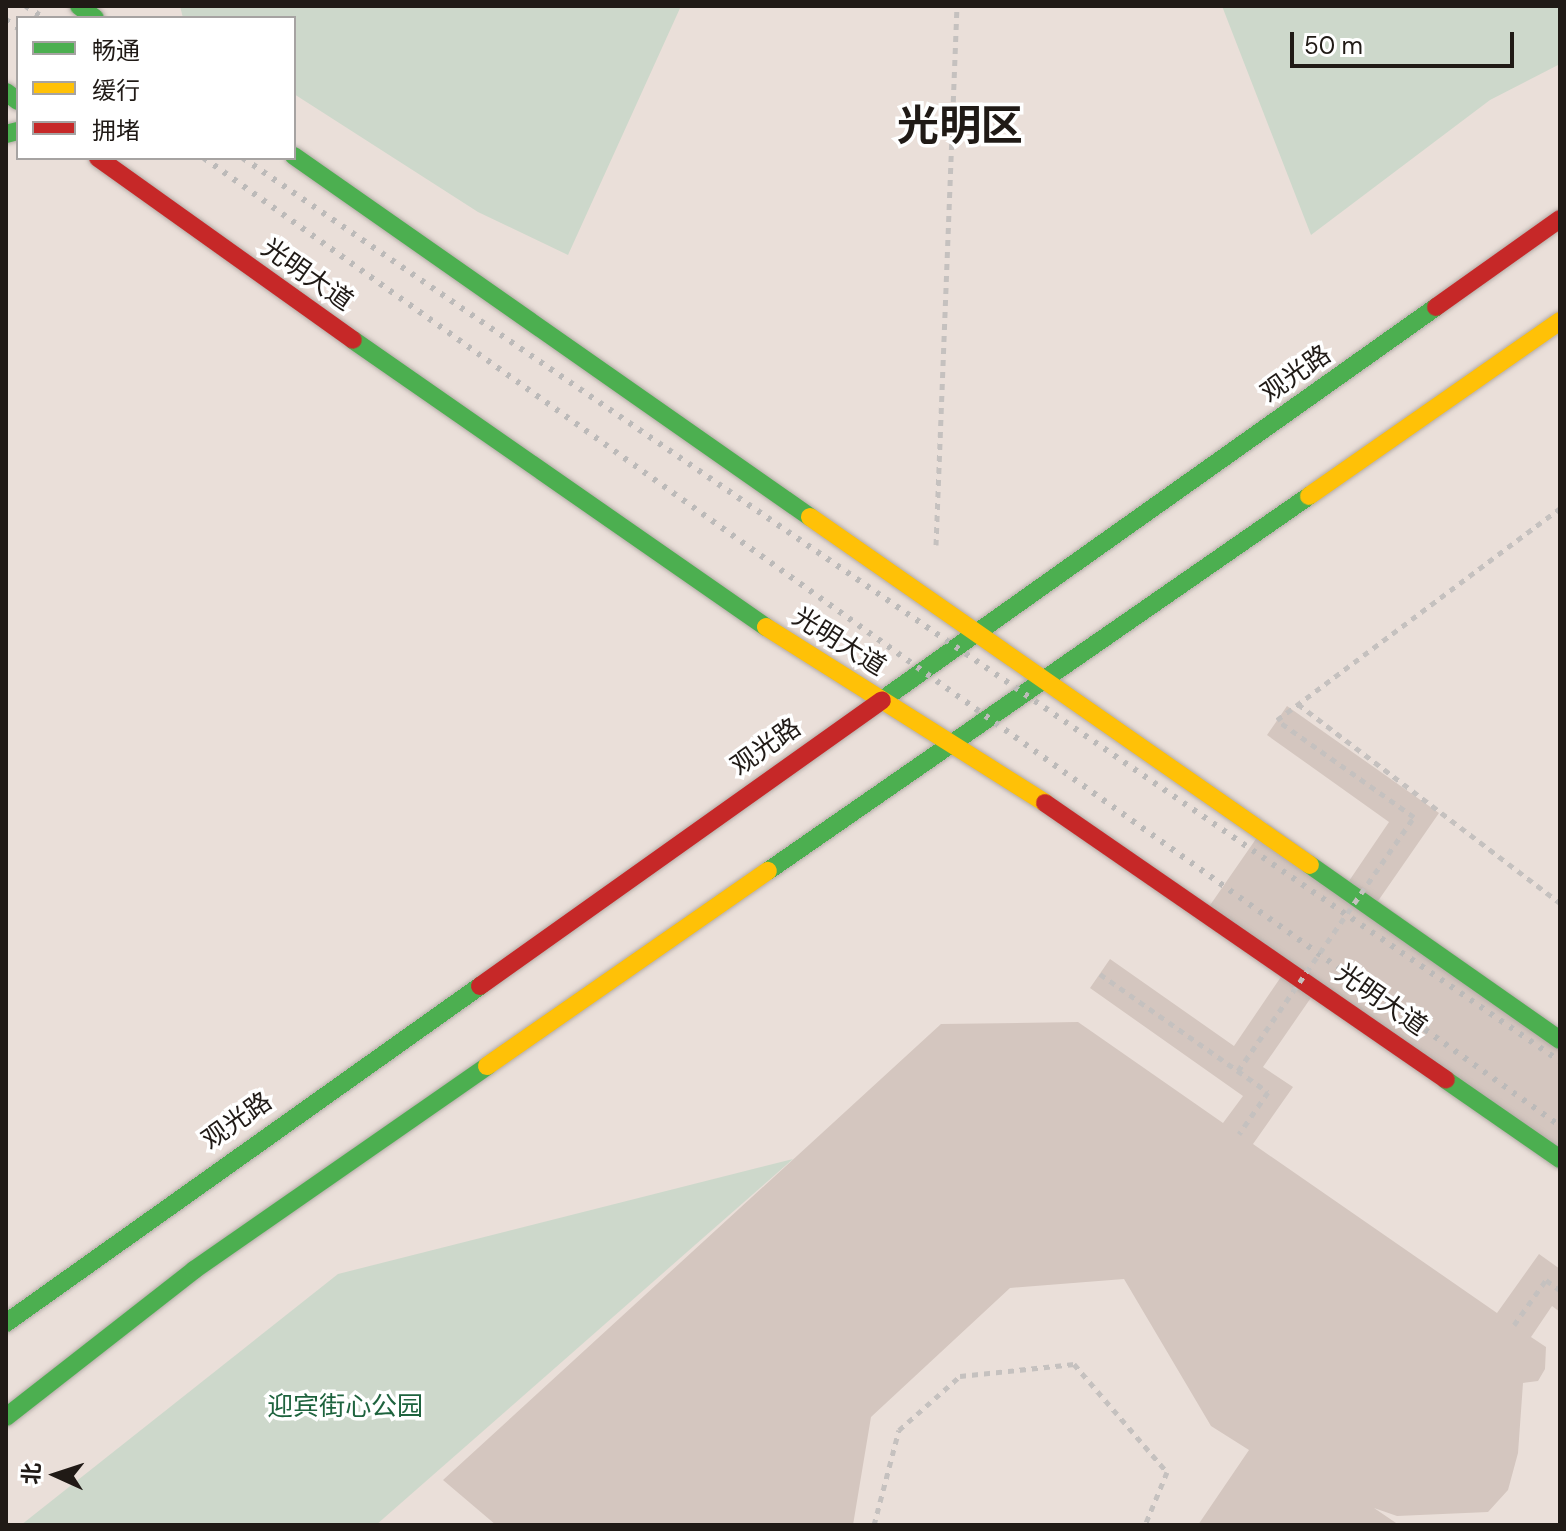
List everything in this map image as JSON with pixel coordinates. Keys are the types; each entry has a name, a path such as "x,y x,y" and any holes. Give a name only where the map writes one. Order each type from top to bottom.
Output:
{"main road":[{"path":"296,157 1560,1040"},
{"name":"光明大道","path":"101,160 691,580 952,744 1560,1159"},
{"name":"观光路","path":"6,1323 880,698 1560,219"},
{"path":"6,1417 194,1270 1560,321"}],"path":[{"path":"936,545 957,6"},
{"path":"1238,1071 1414,817 1277,720 1560,508"},
{"path":"1298,704 1560,903"},
{"path":"1100,974 1268,1092 1239,1134"},
{"path":"1514,1325 1546,1280 1560,1290"},
{"path":"874,1525 899,1430 960,1376 1074,1364 1167,1472 1145,1525"}],"green space":[{"path":"180,6 681,6 568,255 478,212 296,95 296,16 182,16"},
{"path":"1222,6 1560,6 1560,64 1490,100 1311,235"},
{"name":"迎宾街心公园","path":"793,1159 376,1525 21,1525 338,1274"}],"building":[{"path":"1287,706 1439,813 1378,901 1560,1029 1560,1159 1317,989 1263,1067 1293,1087 1253,1144 1497,1313 1539,1254 1560,1269 1560,1312 1552,1306 1531,1337 1546,1347 1545,1369 1538,1381 1523,1383 1518,1453 1508,1490 1488,1512 1397,1516 1374,1508 1399,1525 1198,1525 1249,1450 1211,1426 1124,1279 1010,1288 871,1417 853,1525 496,1525 443,1480 941,1024 1078,1022 1223,1123 1243,1096 1090,988 1110,959 1234,1046 1287,968 1206,911 1267,823 1349,881 1389,822 1267,735"}],"railway":[{"path":"26,6 40,16"},
{"path":"6,20 16,27"},
{"path":"207,160 1560,1126"},
{"path":"246,160 1560,1061"}],"traffic: fast":[{"path":"79,6 92,16"},
{"path":"6,92 16,100"},
{"path":"6,134 16,132"},
{"path":"296,157 810,517"},
{"path":"882,700 1436,307"},
{"path":"353,340 766,627"},
{"path":"768,871 1309,496"},
{"path":"1310,865 1560,1040"},
{"path":"6,1323 480,986"},
{"path":"6,1417 194,1270 487,1066"},
{"path":"1446,1080 1560,1159"}],"traffic: slow":[{"path":"1309,496 1560,321"},
{"path":"810,517 1310,865"},
{"path":"766,627 1045,803"},
{"path":"487,1066 768,871"}],"traffic: jam":[{"path":"101,160 353,340"},
{"path":"1436,307 1560,219"},
{"path":"480,986 882,700"},
{"path":"1045,803 1446,1080"}],"district":[{"name":"光明区","path":"960,126"}]}
